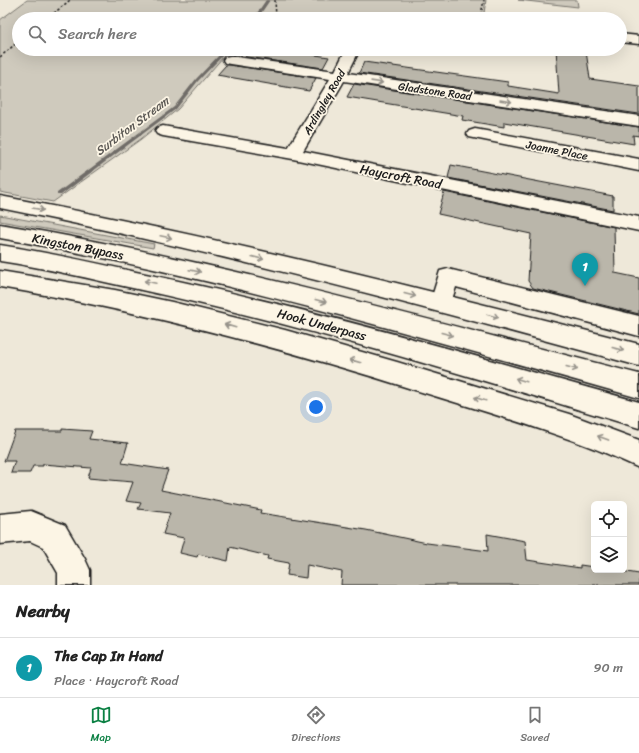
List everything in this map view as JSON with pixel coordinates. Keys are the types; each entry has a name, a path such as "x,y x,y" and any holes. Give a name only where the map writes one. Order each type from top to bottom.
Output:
{"main road":[{"path":"627,39 639,40"},
{"name":"Ardingley Road","path":"293,154 339,77 350,56"},
{"name":"Gladstone Road","path":"230,60 639,121"},
{"name":"Haycroft Road","path":"163,131 293,154 639,224"},
{"name":"Joanne Place","path":"475,134 639,165"},
{"path":"0,202 59,213 220,249 441,303 639,355"},
{"name":"Kingston Bypass","path":"0,231 70,243 157,262"},
{"name":"Hook Underpass","path":"0,253 151,282 259,307 418,350 639,415"},
{"name":"Hook Underpass","path":"157,262 268,287 639,386"},
{"path":"441,303 448,277 639,326"},
{"path":"0,279 59,288 208,319 377,367 584,431 619,444 639,454"},
{"path":"0,528 31,526 54,536 74,570 74,585"}],"path":[{"path":"55,12 70,0"},
{"path":"275,0 276,12"},
{"path":"481,12 484,0"},
{"path":"0,57 12,47"}],"shaded area":[{"path":"27,0 486,0 484,12 12,12 12,56 224,56 178,109 141,139 53,202 0,192 0,20"},
{"path":"518,0 577,0 578,7"},
{"path":"0,215 154,244 153,248 0,221"}],"building":[{"path":"240,56 329,57 323,68"},
{"path":"556,56 587,56 590,79 639,86 639,114 359,73 364,62 508,82 508,86 559,94"},
{"path":"226,65 316,78 309,91 217,75"},
{"path":"354,84 639,127 639,136 633,135 634,144 504,122 504,127 462,120 463,116 347,97"},
{"path":"451,165 613,196 613,210 448,178"},
{"path":"444,192 614,227 615,273 639,278 639,314 533,288 528,281 531,234 438,214"},
{"path":"62,429 92,431 89,439 128,443 122,463 168,470 161,490 261,510 260,513 366,530 427,543 488,551 487,534 525,541 527,560 580,568 580,565 591,567 591,573 627,572 639,574 639,585 341,585 342,572 307,565 306,578 287,575 289,563 267,559 268,556 230,547 228,561 198,554 197,557 180,553 184,538 163,534 170,513 138,509 141,503 126,501 133,482 88,478 91,468 43,464 43,466 33,466 30,473 11,473 15,461 4,461 15,431 62,431"}],"waterway":[{"name":"Surbiton Stream","path":"260,12 268,0"},
{"name":"Surbiton Stream","path":"59,194 175,108 197,80 220,56"}],"place":[{"name":"The Cap In Hand","path":"585,286"}]}
